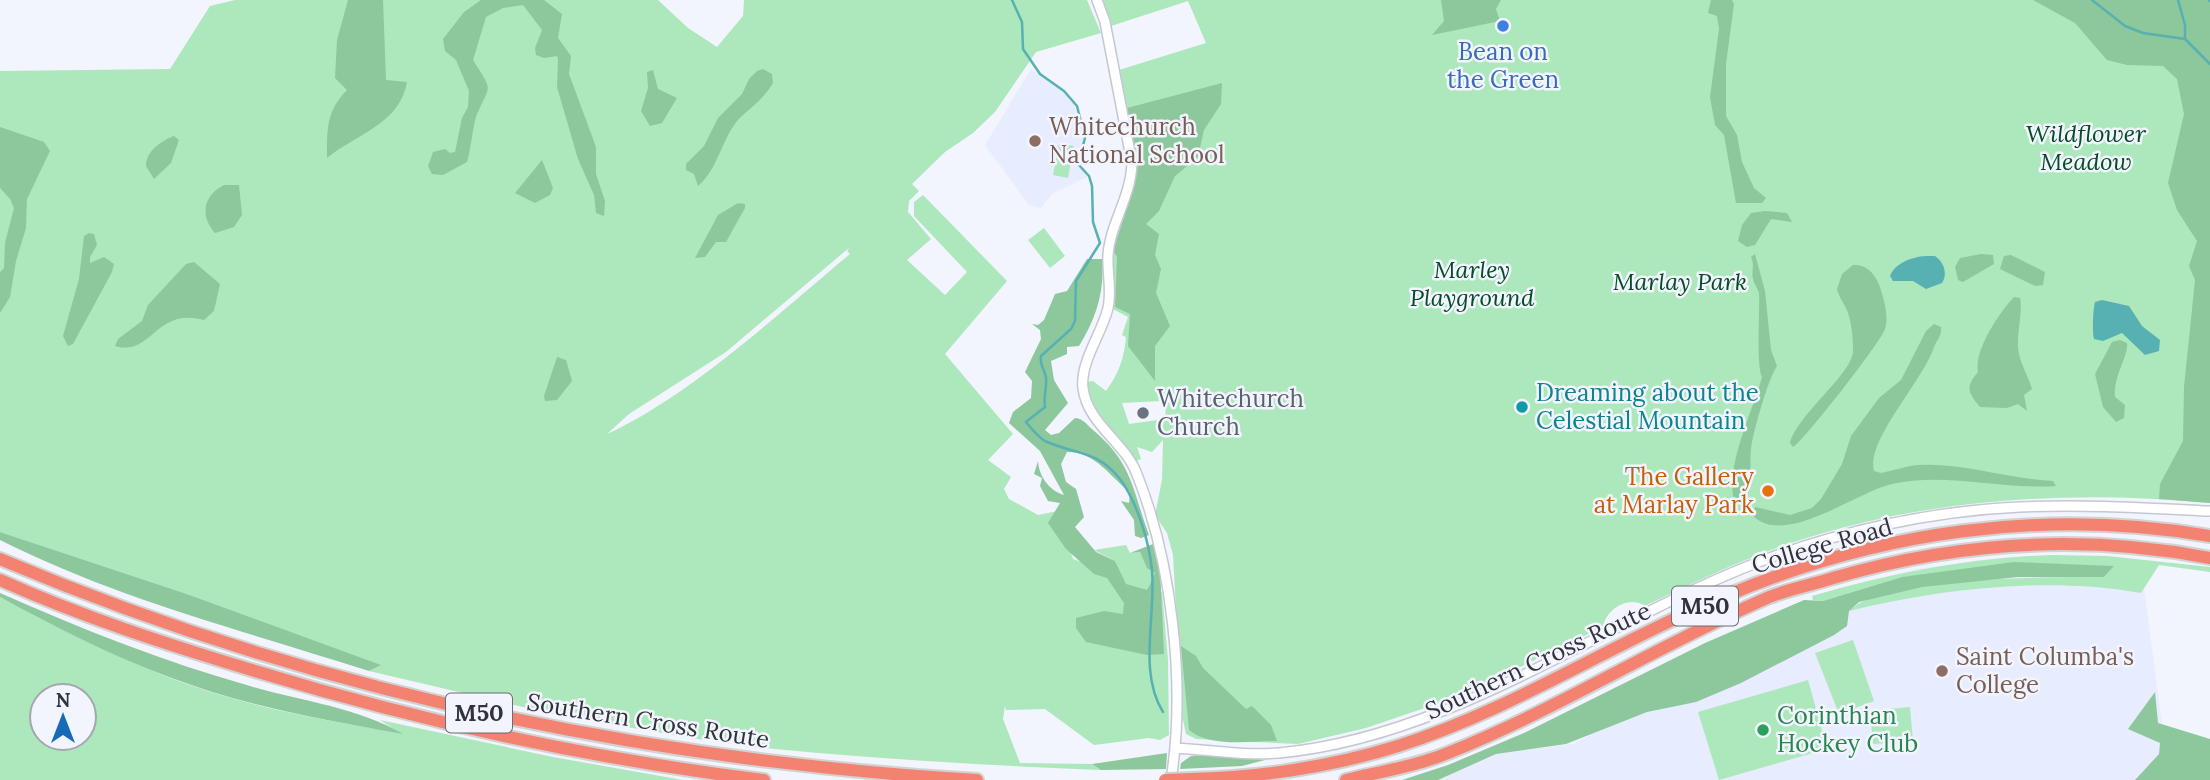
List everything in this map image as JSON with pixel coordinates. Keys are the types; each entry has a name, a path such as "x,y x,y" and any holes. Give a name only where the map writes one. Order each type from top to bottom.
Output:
{"highway":[{"name":"Southern Cross Route","path":"1165,780 1301,769 1398,746 1545,685 1722,597 1830,557 1881,544 1993,526 2057,523 2112,525 2210,537"},
{"name":"Southern Cross Route","path":"1346,780 1446,754 1531,716 1769,597 1895,560 1927,554 2056,543 2154,548 2210,558"},
{"name":"Southern Cross Route","path":"0,559 172,626 297,667 447,706 615,740 716,756 888,774 978,780"},
{"name":"Southern Cross Route","path":"0,580 201,655 348,699 536,743 764,780"}],"street":[{"path":"1097,0 1105,22 1132,163 1132,178 1108,253 1111,289 1108,310 1083,385 1091,412 1131,461 1159,537 1167,575 1174,657 1176,748 1171,780"},
{"name":"College Road","path":"1176,748 1277,753 1322,746 1394,727 1495,688 1751,565 1861,531 1955,513 2021,507 2210,511"}],"shaded area":[{"name":"Whitechurch National School","path":"1031,69 1064,91 1074,105 1085,138 1078,164 1089,176 1052,194 1041,208 1029,205 985,145"},
{"name":"Saint Columba's College","path":"2026,556 2107,556 2159,565 2144,588 2162,724 2210,742 2210,780 1438,780 1496,754 1573,744 1644,707 1813,602 1812,596 1921,568"}],"green space":[{"path":"235,0 658,0 688,28 717,47 743,16 744,0 1087,0 1101,33 1036,52 995,112 973,133 945,152 912,184 919,191 909,201 908,212 931,239 907,260 945,295 967,272 914,216 914,202 923,195 1007,281 945,354 1013,434 988,460 1011,477 1004,489 1009,499 1038,515 1058,511 1073,559 1122,577 1115,561 1094,550 1126,545 1130,553 1140,552 1147,567 1156,573 1148,587 1162,592 1168,660 1169,735 1160,740 1149,738 1094,745 1045,709 1006,710 1005,706 1003,719 1020,763 1092,764 1101,770 918,761 781,750 735,745 736,740 704,740 561,716 369,671 380,665 184,593 0,532 0,71 170,69 210,6","holes":["850,247 847,251 850,254 702,376 638,418 607,434 629,414 726,352"]},
{"path":"348,0 383,0 386,80 407,82 396,108 386,118 327,158 331,113 347,90 335,78 337,40"},
{"path":"481,0 544,0 562,14 558,38 571,56 569,74 596,147 596,174 605,201 604,216 596,213 594,195 578,159 557,87 557,56 544,58 536,55 535,48 542,30 523,5 503,8 486,17 473,60 488,87 476,118 467,162 443,175 432,174 428,166 433,152 445,149 450,153 455,152 462,118 468,107 469,91 456,60 445,51 443,39 464,12"},
{"name":"Marlay Park","path":"1102,0 2210,0 2210,503 2104,497 1998,501 1894,516 1842,528 1754,557 1645,606 1625,603 1613,610 1603,627 1460,696 1366,728 1298,744 1196,739 1186,734 1182,715 1173,555 1167,533 1155,515 1162,480 1163,440 1152,452 1137,447 1141,459 1136,461 1091,404 1087,382 1093,381 1106,391 1120,366 1126,337 1122,335 1128,317 1113,309 1113,250 1135,184 1137,164 1119,70 1206,43 1188,1 1111,26","holes":["1158,394 1166,404 1165,419 1129,424 1122,403 1161,401"]},
{"path":"1441,0 1501,0 1496,9 1500,21 1432,35 1444,21"},
{"path":"1711,0 1732,0 1734,4 1726,64 1726,116 1737,135 1742,162 1754,188 1766,198 1762,203 1736,203 1724,135 1715,125 1710,97 1719,29 1717,16 1708,13"},
{"path":"2033,0 2210,0 2210,503 2159,499 2160,484 2183,441 2184,387 2195,280 2189,266 2197,241 2177,210 2168,183 2184,114 2177,79 2163,66 2127,65 2107,60 2075,23"},
{"path":"763,69 772,74 773,83 763,97 736,122 711,170 698,186 694,174 686,170 686,164 704,146 718,118 742,94 749,79"},
{"path":"653,70 658,89 677,98 662,123 650,126 641,111 648,88 647,72"},
{"path":"1222,83 1221,104 1204,130 1198,157 1175,176 1159,211 1146,224 1159,234 1155,255 1161,269 1156,293 1170,326 1155,346 1155,381 1128,346 1130,314 1115,307 1117,257 1113,250 1135,184 1137,164 1127,108"},
{"path":"0,127 44,142 50,151 27,199 26,228 16,261 10,297 0,313 0,272 4,268 5,243 14,208 0,188"},
{"path":"174,136 179,140 171,163 154,179 146,166 151,151"},
{"path":"1059,144 1074,146 1068,178 1053,175"},
{"path":"542,160 553,188 550,195 535,203 515,193"},
{"path":"224,185 239,185 242,215 234,227 215,233 207,219 206,206 212,194"},
{"path":"738,203 745,204 745,208 726,242 716,242 705,257 695,258 718,215"},
{"path":"1751,213 1787,213 1792,222 1771,219 1755,245 1747,247 1738,241 1742,225"},
{"path":"1044,228 1065,256 1050,268 1028,240"},
{"path":"94,234 97,245 90,257 90,263 104,257 114,264 73,344 68,346 63,336 79,279 84,236"},
{"path":"1755,254 1765,291 1771,350 1777,366 1765,393 1755,431 1749,484 1743,496 1734,500 1733,471 1762,377 1759,294 1753,279 1751,257"},
{"path":"1993,255 1994,264 1963,282 1958,280 1955,267 1960,258"},
{"path":"2011,255 2045,272 2043,285 2035,286 2000,269 2004,256"},
{"path":"1087,259 1102,259 1098,304 1079,346 1067,347 1067,354 1051,361 1054,380 1068,403 1045,430 1051,435 1059,433 1075,418 1081,420 1106,442 1124,466 1149,535 1141,538 1135,536 1134,520 1121,501 1129,503 1130,492 1102,466 1086,456 1067,452 1061,464 1066,482 1076,489 1084,517 1075,527 1096,552 1115,561 1126,584 1147,590 1155,573 1147,568 1140,552 1130,553 1153,544 1160,568 1164,654 1147,655 1086,642 1076,628 1076,618 1104,611 1123,614 1124,603 1107,578 1094,574 1066,549 1048,523 1060,503 1048,501 1040,486 1042,478 1034,474 1038,461 1046,482 1064,495 1040,451 1009,423 1013,412 1031,398 1032,381 1025,372 1041,339 1040,330 1032,324 1038,325 1044,320 1055,294 1067,291"},
{"path":"194,262 220,284 214,311 204,320 174,320 138,345 128,348 115,346 118,339 142,321 148,305 186,264"},
{"path":"1853,265 1867,268 1878,283 1885,308 1885,329 1841,391 1793,447 1790,443 1803,420 1851,360 1853,351 1850,322 1837,289 1842,274"},
{"path":"2014,297 2020,298 2021,303 2019,353 2032,389 2024,395 2027,411 2018,404 2007,408 1980,407 1970,390 1971,382 1978,372 1984,343 2001,312"},
{"path":"1934,324 1941,327 1940,336 1928,361 1878,443 1874,471 1881,473 1918,465 1951,466 2053,481 2056,486 2014,486 1953,480 1913,481 1877,489 1803,521 1784,525 1768,524 1754,517 1755,507 1790,515 1812,508 1821,499 1842,464 1851,436 1879,398 1901,380 1926,331"},
{"path":"2120,340 2127,343 2127,348 2116,381 2115,397 2125,405 2124,418 2116,422 2103,407 2095,374 2112,342"},
{"path":"557,357 566,360 572,381 557,400 545,401 544,396"},
{"path":"0,532 184,593 381,665 369,671 135,597 44,561 0,540"},
{"path":"2052,555 2107,556 2210,567 2210,572 2159,565 2141,593 2069,586 1994,587 1920,597 1849,611 1868,599 1931,585 2047,577 2104,577 2114,566 1902,577 1823,601 1813,600 1812,596 1931,568 1991,559"},
{"path":"2014,562 2114,566 2104,577 2018,577 1922,587 1859,602 1849,611 1847,626 1834,635 1741,683 1696,702 1647,712 1566,744 1496,754 1438,780 1402,780 1448,765 1524,733 1705,643 1804,600 1823,601 1902,577"},
{"path":"0,593 155,656 218,677 348,711 403,734 284,711 197,687 83,640 0,597"},
{"path":"0,597 83,640 146,668 253,704 400,733 380,720 553,757 683,780 0,780"},
{"path":"1853,640 1874,701 1839,714 1815,653"},
{"path":"1181,646 1196,656 1203,668 1246,709 1252,706 1271,725 1277,741 1219,741 1198,736 1189,730"},
{"name":"Corinthian Hockey Club","path":"1808,680 1827,749 1719,780 1698,712"},
{"path":"2155,692 2158,723 2210,739 2210,780 2135,780 2159,754 2160,743 2128,729"},
{"path":"1910,707 1913,741 1873,744 1870,711"},
{"path":"1167,753 1166,769 1101,770 1092,764"},
{"path":"1191,756 1265,760 1242,766 1180,769 1181,763"}],"water":[{"path":"1935,256 1943,265 1945,276 1942,283 1926,289 1913,281 1893,281 1890,276 1892,271 1900,264"},
{"path":"2102,300 2129,306 2142,326 2160,340 2159,351 2145,355 2122,333 2103,341 2094,339 2094,305"}],"waterway":[{"path":"1012,0 1022,22 1023,49 1040,74 1064,91 1077,106 1085,138 1078,164 1089,176 1092,186 1093,222 1100,243 1076,281 1075,321 1071,329 1041,356 1046,378 1045,407 1026,422 1045,441 1102,462 1120,479 1132,499 1145,535 1152,570 1151,680 1163,712"},
{"path":"2092,0 2125,26 2143,33 2185,39"},
{"path":"2178,0 2185,25 2185,39 2210,64"}],"place":[{"name":"Bean on the Green","path":"1503,26"},
{"name":"Whitechurch National School","path":"1035,141"},
{"name":"Dreaming about the Celestial Mountain","path":"1522,407"},
{"name":"Whitechurch Church","path":"1143,413"},
{"name":"The Gallery at Marlay Park","path":"1768,491"},
{"name":"Saint Columba's College","path":"1942,671"},
{"name":"Corinthian Hockey Club","path":"1763,730"}],"park label":[{"name":"Wildflower Meadow","path":"2086,148"},
{"name":"Marley Playground","path":"1472,284"}]}
